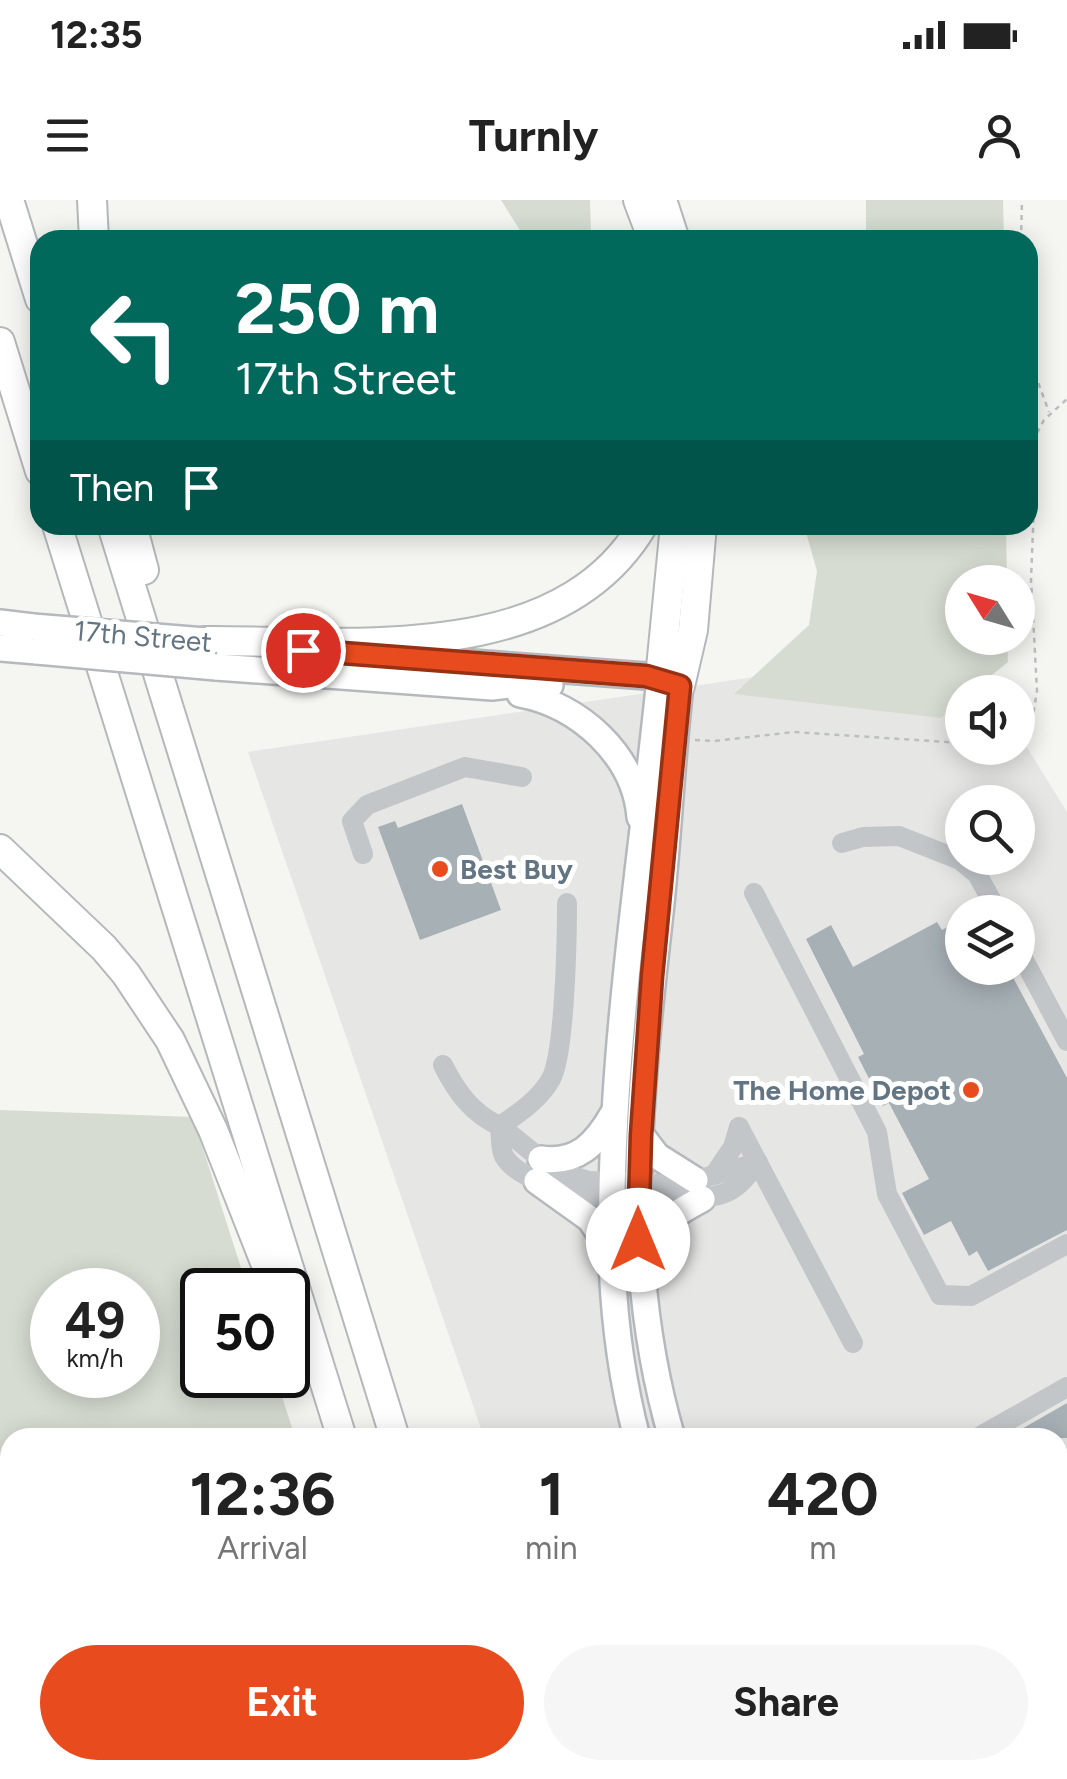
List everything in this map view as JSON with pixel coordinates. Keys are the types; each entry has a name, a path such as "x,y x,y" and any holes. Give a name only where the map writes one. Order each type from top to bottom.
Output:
{"highway":[{"path":"9,200 30,266"},
{"path":"92,200 94,230"},
{"path":"638,200 648,230"},
{"path":"662,200 672,230"},
{"path":"0,342 30,439"},
{"path":"60,535 339,1428"},
{"path":"115,535 392,1428"},
{"path":"134,535 198,800"},
{"path":"211,654 412,640 509,625 558,606 592,584 636,535"},
{"path":"666,686 675,535"},
{"path":"666,686 693,630 701,535"},
{"path":"0,853 126,974 170,1040 213,1130 267,1268"},
{"path":"310,1392 322,1428"}],"main road":[{"name":"17th Street","path":"0,623 35,639"},
{"name":"17th Street","path":"0,648 35,639 666,686"},
{"name":"17th Street","path":"211,654 492,687 528,683 666,686"},
{"path":"666,686 675,738 652,976 638,1192 639,1265 653,1362 670,1428"},
{"path":"635,1428 621,1370 610,1250 610,1190 641,828 666,686"},
{"path":"492,687 540,698 588,724 624,767 640,807 641,828"},
{"path":"610,1250 590,1219 539,1170 578,1155 600,1136 616,1110"},
{"path":"639,1265 647,1241 662,1222 703,1185 657,1156 641,1135"}],"lane":[{"path":"363,854 352,821 368,805 465,768 522,777"},
{"path":"842,843 881,835 899,836 960,860 978,874 989,895"},
{"path":"754,893 878,1132 887,1194 940,1295 971,1296 1067,1244"},
{"path":"500,1126 545,1088 558,1059 568,902"},
{"path":"1035,981 1067,1041"},
{"path":"443,1066 470,1107 500,1126"},
{"path":"500,1126 503,1156 610,1190 638,1192 703,1185 779,1201"},
{"path":"703,1185 733,1147 739,1126 853,1343"},
{"path":"703,1185 758,1162"},
{"path":"731,1190 758,1162"},
{"path":"995,1428 1067,1386"}],"path":[{"path":"1021,230 1022,200"},
{"path":"1038,381 1050,413"},
{"path":"1038,431 1050,413 1067,399"},
{"path":"1032,535 1035,703"},
{"path":"675,738 714,741 794,732 945,742"}],"shaded area":[{"path":"501,200 590,200 591,230 520,230"},
{"path":"866,200 1003,200 1004,230 866,230"},
{"path":"807,535 1006,535 1007,565 945,565 945,655 1008,655 1008,662 992,675 945,675 945,714 941,718 734,694 809,625 817,571"},
{"path":"945,649 945,655 969,655 981,675 945,675 945,765 1035,765 1035,760 1067,812 1067,1428 481,1428 248,752"},
{"path":"0,1110 193,1117 241,1268 180,1268 180,1398 282,1398 292,1428 0,1428"}],"building":[{"name":"Best Buy","path":"462,804 501,910 420,940 378,827 395,821 398,828"},
{"name":"The Home Depot","path":"937,922 942,930 945,928 945,985 1017,985 1067,1078 1067,1230 988,1271 977,1251 969,1256 951,1221 924,1235 902,1193 929,1179 889,1103 883,1106 858,1057 864,1054 806,939 831,925 853,967"},
{"path":"1067,1403 1067,1428 1023,1428"}],"place":[{"name":"Best Buy","path":"440,869"},
{"name":"The Home Depot","path":"971,1090"}],"route":[{"path":"303,650 646,676 680,686 652,976 638,1240"}]}
